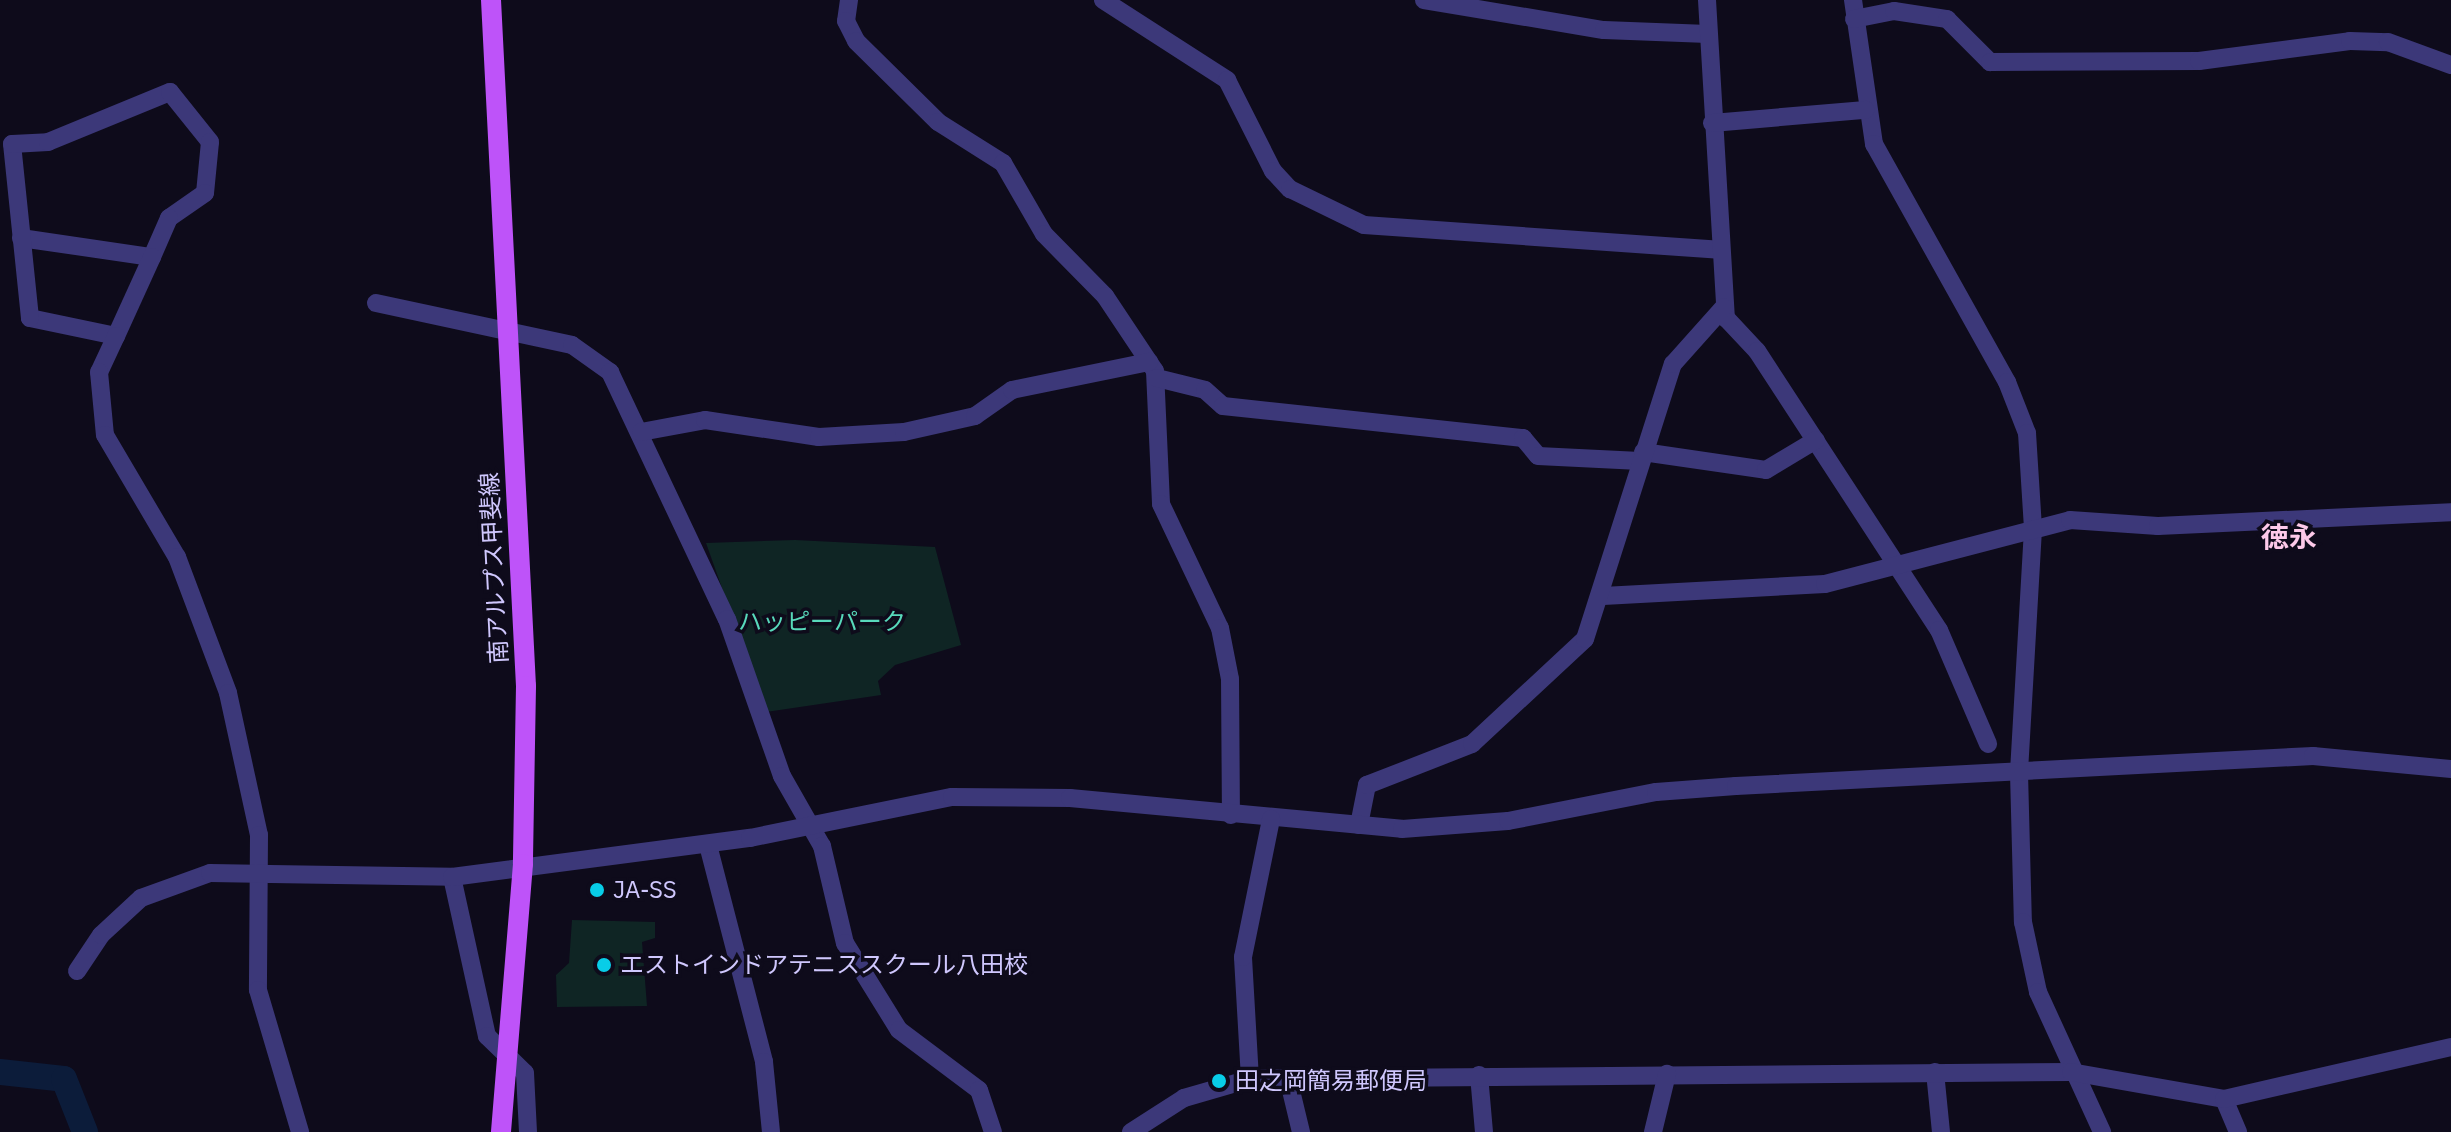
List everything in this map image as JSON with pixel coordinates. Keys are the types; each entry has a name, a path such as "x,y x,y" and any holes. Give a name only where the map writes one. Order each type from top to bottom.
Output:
{"main road":[{"name":"南アルプス甲斐線","path":"491,0 524,619 523,864 501,1132"}],"street":[{"path":"849,0 846,21 856,41 938,122 1003,163 1044,234 1105,296 1153,370 1161,504 1220,628 1230,679 1231,815"},
{"path":"1103,0 1227,80 1273,171 1290,189 1364,225 1719,250"},
{"path":"1424,0 1604,30 1708,34"},
{"path":"1707,0 1724,307 1733,330 1757,351 1939,630 1988,744"},
{"path":"1853,0 1865,110 1884,166 2019,408 2033,529 2019,773 2026,951 2071,1072 2102,1132"},
{"path":"1854,19 1894,11 1947,19 1990,62 2199,61 2350,41 2400,45 2451,65"},
{"path":"116,336 30,318 12,144 48,142 170,92 211,149 205,193 169,218 152,257 116,336 99,372 105,435 201,607 248,767 262,873 258,990 300,1132"},
{"path":"1712,123 1865,110"},
{"path":"21,238 152,257"},
{"path":"376,303 572,345 595,358 641,432 727,619 782,776 810,825 845,943 876,1002 922,1053 979,1090 993,1132"},
{"path":"1359,825 1367,785 1472,744 1585,639 1603,596 1642,457 1673,364 1724,307"},
{"path":"641,432 705,420 819,437 904,432 975,416 1012,390 1153,370 1205,390 1223,406 1523,438 1538,456 1642,457 1766,470 1816,440"},
{"path":"1603,596 1825,584 2070,520 2158,526 2451,512"},
{"path":"77,971 101,935 151,891 210,873 452,877 523,864 708,845 977,796 1359,825 1508,821 1656,792 2313,756 2451,769"},
{"path":"1250,1079 1243,957 1271,819"},
{"path":"708,845 764,1062 771,1132"},
{"path":"452,877 487,1036 525,1073 528,1132"},
{"path":"1131,1132 1184,1098 1250,1079 2071,1072 2224,1099 2451,1047"},
{"path":"1935,1072 1941,1132"},
{"path":"1653,1132 1667,1074"},
{"path":"1479,1075 1484,1132"},
{"path":"1288,1078 1301,1132"},
{"path":"2224,1099 2238,1132"}],"green space":[{"name":"ハッピーパーク","path":"795,540 935,547 961,645 895,665 878,681 881,695 766,712 706,543"},
{"name":"エストインドアテニススクール八田校","path":"572,920 655,922 655,938 642,942 647,1006 557,1007 556,975 569,963"}],"waterway":[{"path":"0,1072 64,1079 85,1132"}],"place":[{"name":"JA-SS","path":"597,890"},
{"name":"エストインドアテニススクール八田校","path":"604,965"},
{"name":"田之岡簡易郵便局","path":"1219,1081"}],"district":[{"name":"徳永","path":"2289,537"}]}
